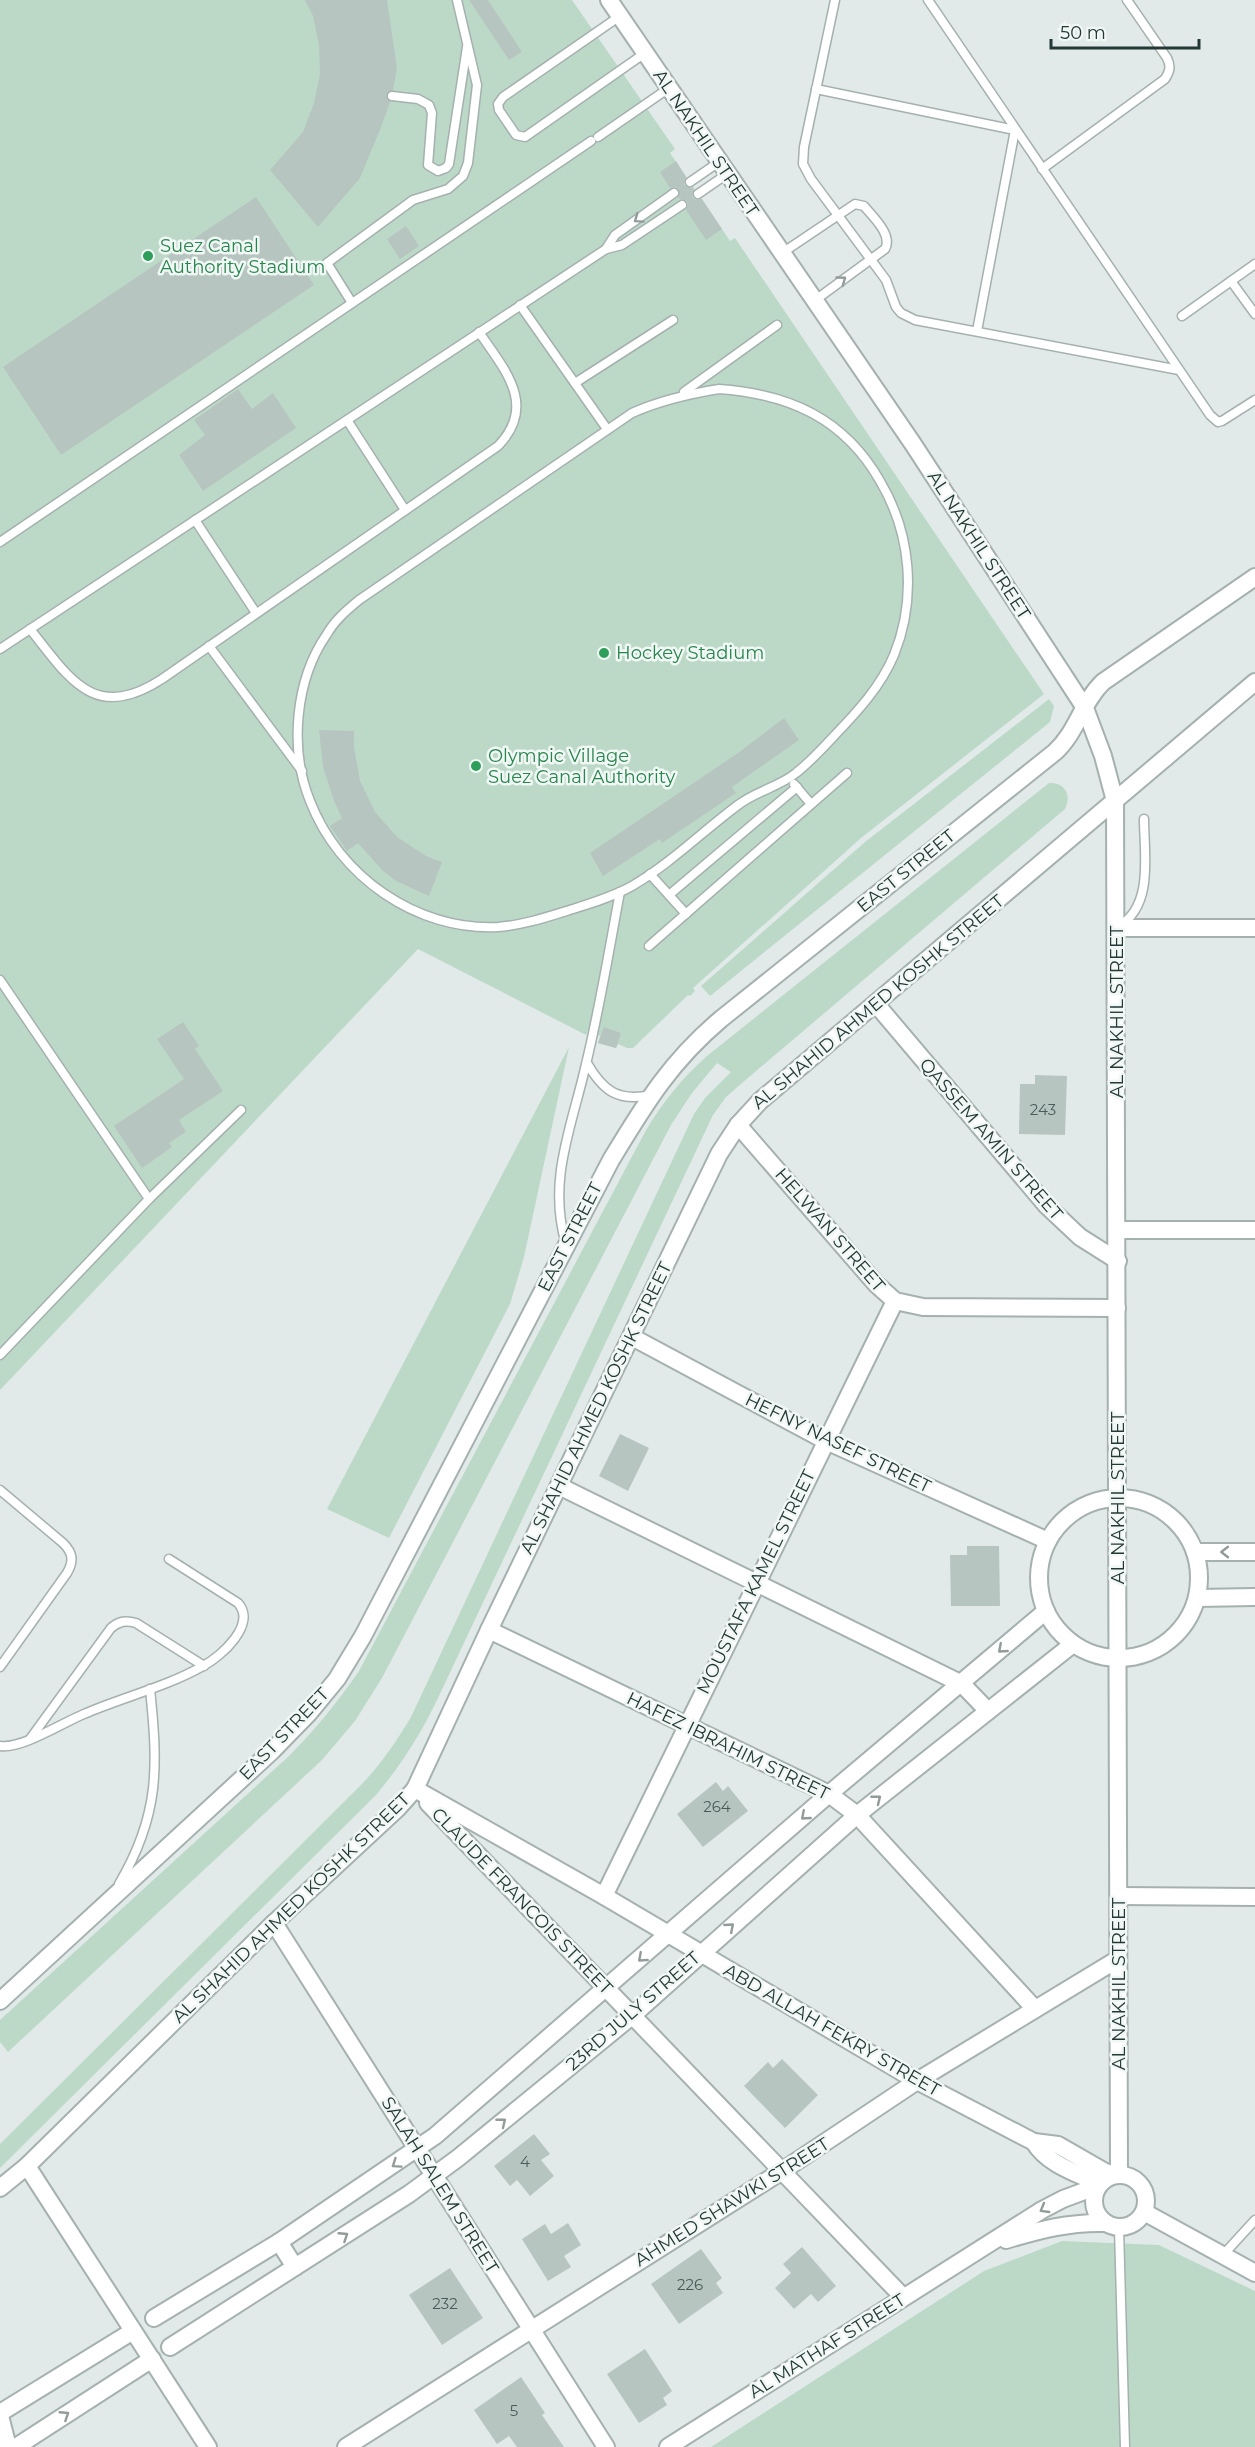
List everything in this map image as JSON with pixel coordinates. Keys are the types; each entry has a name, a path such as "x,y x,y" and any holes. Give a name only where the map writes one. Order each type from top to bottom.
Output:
{"street":[{"name":"AL NAKHIL STREET","path":"609,0 913,444 1085,708 1103,756 1115,801 1119,1659 1117,2175"},
{"name":"EAST STREET","path":"0,2001 272,1751 309,1713 337,1679 388,1591 611,1160 651,1094 683,1054 714,1025 1055,752 1070,737 1092,693 1103,682 1255,577"},
{"name":"AL SHAHID AHMED KOSHK STREET","path":"0,2188 27,2166 274,1923 397,1809 415,1789 489,1630 719,1154 738,1125 760,1101 1255,682"},
{"path":"1116,928 1255,928"},
{"name":"QASSEM AMIN STREET","path":"876,1004 1047,1206 1080,1237 1118,1262"},
{"name":"HELWAN STREET","path":"738,1125 876,1284 895,1301 922,1308 1117,1308"},
{"path":"1117,1230 1255,1230"},
{"name":"MOUSTAFA KAMEL STREET","path":"604,1896 895,1301"},
{"name":"HEFNY NASEF STREET","path":"632,1337 826,1441 1048,1540"},
{"path":"559,1486 962,1684 988,1711"},
{"path":"1118,1497 1138,1499 1174,1518 1186,1533 1196,1552 1200,1583 1189,1618 1176,1635 1160,1648 1140,1656 1119,1659 1102,1657 1073,1644 1058,1629 1046,1611 1040,1588 1040,1564 1048,1540 1060,1523 1077,1509 1097,1500 1118,1497"},
{"path":"1196,1552 1255,1552"},
{"path":"1197,1598 1255,1598"},
{"name":"23RD JULY STREET","path":"154,2318 279,2242 418,2149 1046,1611"},
{"name":"HAFEZ IBRAHIM STREET","path":"489,1630 830,1794 857,1815 1035,2009"},
{"name":"23RD JULY STREET","path":"170,2348 434,2175 633,2015 857,1815 1073,1644"},
{"name":"ABD ALLAH FEKRY STREET","path":"415,1789 604,1896 917,2081 1034,2142 1058,2145 1105,2172 1117,2175"},
{"name":"CLAUDE FRANCOIS STREET","path":"415,1789 903,2297"},
{"path":"1119,1896 1255,1897"},
{"name":"SALAH SALEM STREET","path":"274,1923 606,2447"},
{"name":"AHMED SHAWKI STREET","path":"346,2447 782,2171 917,2081 1118,1959"},
{"name":"ABD ALLAH FEKRY STREET","path":"1034,2142 1042,2153 1054,2162 1099,2185"},
{"path":"27,2166 208,2447"},
{"path":"1117,2175 1135,2180 1145,2195 1144,2212 1134,2224 1112,2225 1098,2216 1094,2206 1094,2196 1099,2185 1117,2175"},
{"name":"AL MATHAF STREET","path":"668,2447 1042,2210 1099,2185"},
{"path":"1144,2212 1255,2273"},
{"name":"AL MATHAF STREET","path":"988,2246 1054,2226 1079,2222 1112,2225"},
{"path":"279,2242 295,2267"},
{"path":"8,2447 0,2414 133,2331"},
{"path":"16,2447 152,2359"}],"lane":[{"path":"352,303 327,263 413,200 454,186 466,170 477,91 457,0"},
{"path":"835,0 804,147 803,164 811,179 889,285 896,307 907,318 1179,370"},
{"path":"928,0 1210,415 1218,422 1227,419 1255,400"},
{"path":"1042,169 1165,79 1168,74 1170,68 1167,58 1127,0"},
{"path":"620,16 503,97 498,104 500,113 516,135 525,137 645,53"},
{"path":"392,96 418,99 429,105 432,113 428,165 438,171 446,168 449,164 467,40"},
{"path":"0,542 669,88"},
{"path":"816,89 1015,130"},
{"path":"976,331 1015,130"},
{"path":"690,182 723,168"},
{"path":"698,194 723,168"},
{"path":"606,249 615,235 674,193"},
{"path":"782,254 855,204 864,206 888,240 885,249 814,301"},
{"path":"0,649 606,249 622,244 682,205"},
{"path":"1182,315 1255,264"},
{"path":"1231,281 1255,313"},
{"path":"520,305 607,429"},
{"path":"575,383 673,320"},
{"path":"681,394 777,325"},
{"path":"30,629 76,684 90,692 120,697 135,694 162,679 498,446 511,429 517,408 514,386 479,332"},
{"path":"719,389 749,391 779,398 833,425 873,469 888,493 898,519 905,546 908,574 907,602 902,630 893,656 871,695 814,756 789,778 741,802 650,874 620,892 516,925 473,926 452,922 416,910 385,895 346,862 330,842 317,820 302,771 298,720 307,674 327,633 341,615 377,586 607,429 632,413 660,400 681,394 719,389"},
{"path":"347,420 405,510"},
{"path":"195,520 256,613"},
{"path":"209,646 302,771"},
{"path":"649,946 847,773"},
{"path":"789,778 811,804"},
{"path":"669,895 796,787"},
{"path":"1116,928 1130,919 1142,898 1144,819"},
{"path":"650,874 686,914"},
{"path":"566,1244 561,1227 558,1187 560,1168 587,1063 620,892"},
{"path":"0,980 149,1199"},
{"path":"587,1063 602,1086 613,1093 625,1097 651,1094"},
{"path":"0,1355 149,1199 241,1110"},
{"path":"0,1490 63,1543 69,1549 72,1557 67,1573 0,1667"},
{"path":"0,1746 8,1747 29,1740 85,1713 204,1666 224,1649 242,1628 245,1614 238,1603 169,1559"},
{"path":"29,1740 116,1623 123,1621 136,1623 204,1666"},
{"path":"109,1901 133,1860 149,1814 156,1766 150,1689"},
{"path":"1223,2255 1255,2220"},
{"path":"1112,2225 1125,2447"}],"green space":[{"name":"Olympic Village Suez Canal Authority","path":"0,0 572,0 675,149 670,153 730,241 735,238 1044,694 861,838 693,988 695,991 690,996 688,995 633,1048 618,1044 616,1048 598,1043 600,1036 588,1030 586,1035 418,949 0,1390"},
{"path":"1049,699 1054,706 1050,722 710,996 701,986 865,842"},
{"path":"1049,783 1055,783 1066,790 1068,799 1065,809 742,1083 726,1097 713,1115 438,1698 418,1737 394,1772 376,1795 0,2168 0,2144 361,1785 382,1761 411,1717 694,1114 705,1098 731,1072 717,1063 692,1093 671,1125 382,1678 355,1721 322,1760 8,2052 0,2042 0,2020 289,1756 326,1715 359,1671 645,1132 665,1101 707,1056"},
{"path":"569,1047 524,1257 510,1304 389,1538 327,1509"},
{"path":"1062,2241 1159,2245 1255,2291 1255,2447 711,2447 984,2271"}],"building":[{"path":"305,0 387,0 397,68 393,90 386,95 390,102 360,178 318,227 270,170 303,132 314,103 320,74 319,45 313,16"},
{"path":"469,0 488,0 522,52 509,60"},
{"path":"676,161 686,177 684,185 694,189 692,197 696,200 702,199 722,229 706,240 686,210 687,201 678,198 679,190 676,187 670,188 660,172"},
{"path":"256,197 314,285 61,455 3,367"},
{"path":"406,226 419,246 400,259 387,239"},
{"path":"238,389 252,409 273,393 296,428 203,491 179,455 205,435 194,420"},
{"path":"784,718 799,740 732,787 736,793 662,843 660,839 603,876 590,853 738,753"},
{"path":"319,730 354,731 354,748 360,781 375,812 397,837 426,856 442,862 429,896 396,881 382,870 358,843 347,851 330,826 342,818 323,767"},
{"path":"183,1022 199,1046 195,1049 223,1091 179,1120 186,1132 169,1143 172,1147 142,1168 114,1126 184,1079 157,1039"},
{"path":"604,1027 621,1033 616,1048 598,1043"},
{"path":"1035,1075 1067,1076 1065,1135 1019,1134 1020,1084 1035,1084"},
{"path":"620,1434 649,1448 628,1491 599,1476"},
{"path":"967,1546 999,1546 1000,1606 951,1606 950,1555 967,1555"},
{"path":"716,1782 723,1791 728,1786 748,1811 703,1847 677,1814"},
{"path":"782,2059 818,2095 785,2128 744,2086 768,2062 773,2068"},
{"path":"534,2134 550,2154 541,2160 554,2176 530,2196 517,2180 510,2186 494,2166"},
{"path":"568,2223 581,2245 564,2256 571,2267 548,2281 522,2239 545,2224 551,2234"},
{"path":"802,2247 836,2286 818,2302 811,2294 794,2309 775,2288 791,2273 783,2264"},
{"path":"701,2249 722,2278 716,2283 723,2293 679,2324 651,2284"},
{"path":"450,2268 483,2318 442,2345 409,2295"},
{"path":"645,2349 672,2391 663,2398 667,2405 639,2423 607,2374"},
{"path":"521,2377 545,2413 542,2415 564,2447 517,2447 509,2436 497,2444 474,2410"}],"place":[{"name":"Suez Canal Authority Stadium","path":"148,256"},
{"name":"Hockey Stadium","path":"604,653"},
{"name":"Olympic Village Suez Canal Authority","path":"476,766"}]}
